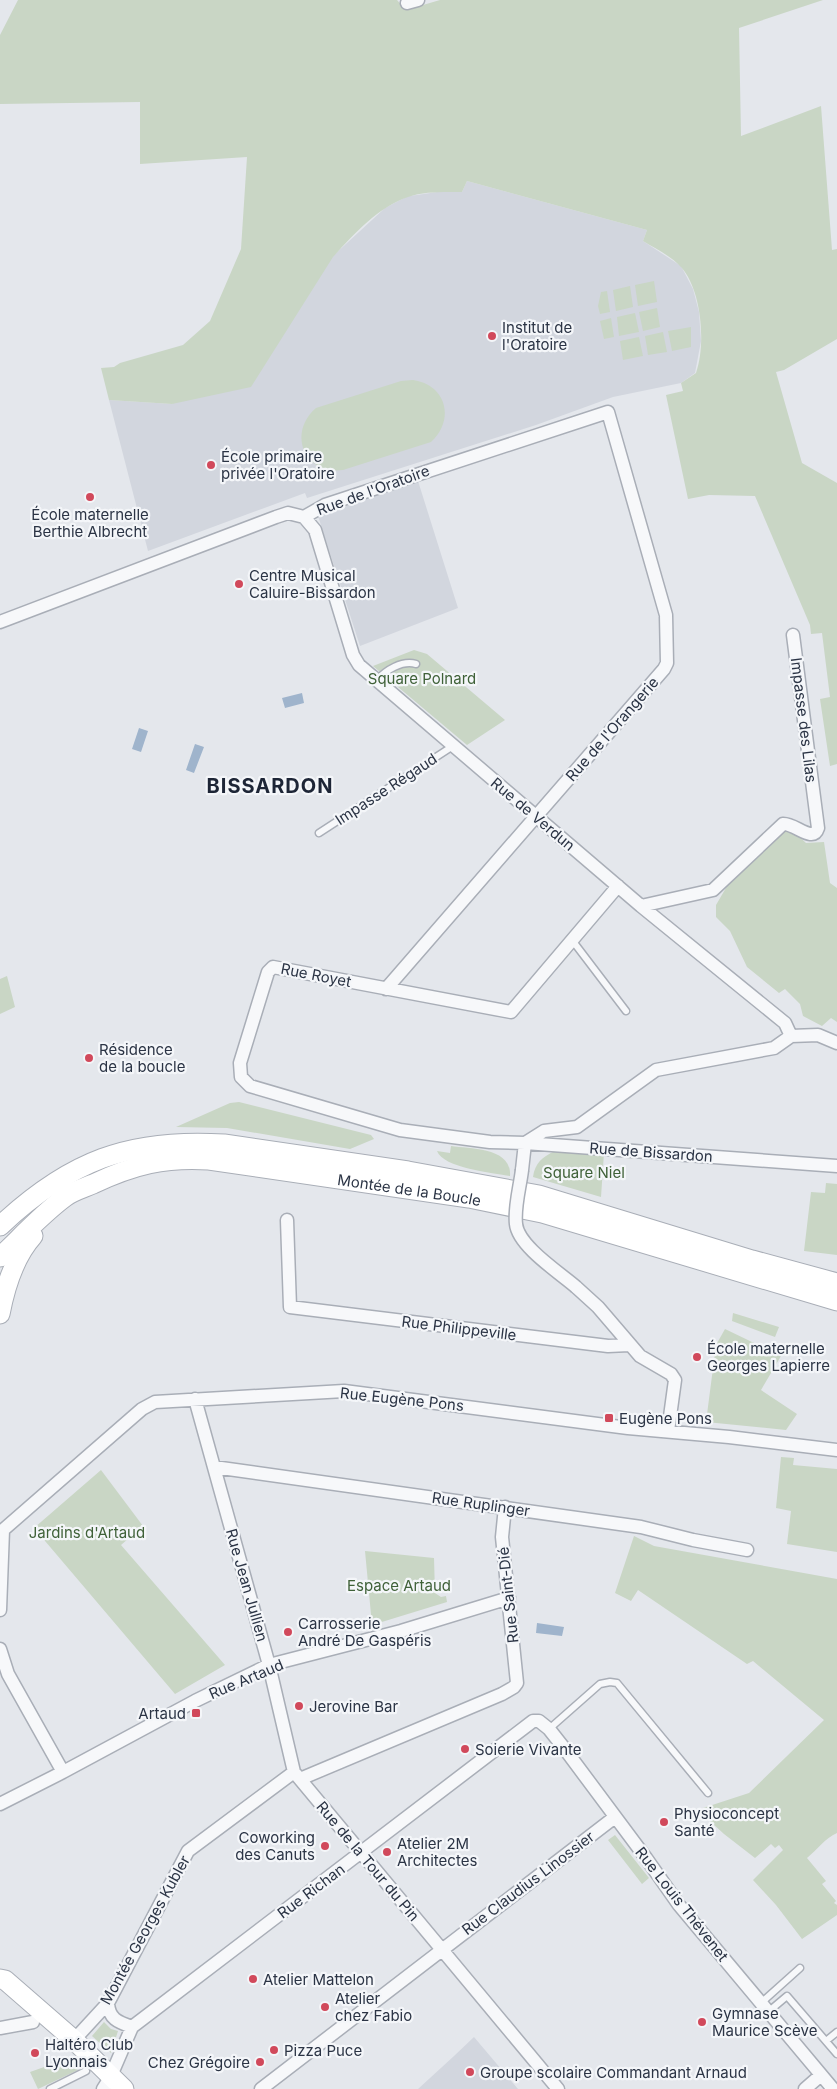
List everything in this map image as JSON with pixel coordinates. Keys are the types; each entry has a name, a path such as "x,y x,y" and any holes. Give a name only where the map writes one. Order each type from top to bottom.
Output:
{"main road":[{"name":"Montée de la Boucle","path":"0,1226 28,1200 55,1180 80,1167 136,1148 160,1144 195,1142 224,1144 408,1171 522,1192 837,1283"},
{"name":"Montée de la Boucle","path":"0,1257 66,1196 124,1171 160,1160 189,1159 238,1164 469,1198 542,1214 837,1301"},
{"path":"0,1313 3,1299 20,1256 31,1238 65,1205 93,1184"},
{"path":"0,1979 5,1980 74,2040 112,2085"}],"street":[{"name":"Rue de l'Oratoire","path":"0,622 276,516 288,513 304,517 325,505 608,412"},
{"name":"Rue de l'Orangerie","path":"386,989 664,669 667,663 666,615 608,412"},
{"name":"Rue de Verdun","path":"304,517 316,530 353,655 359,665 641,906 784,1023 791,1036"},
{"name":"Impasse des Lilas","path":"641,906 713,890 783,824 790,823 809,835 814,835 818,828 793,635"},
{"name":"Rue Royet","path":"464,1139 400,1130 250,1086 241,1077 240,1063 268,972 273,967 277,967 511,1012 618,886"},
{"path":"668,1431 674,1380 671,1374 640,1356 598,1307 524,1242 517,1231 516,1222 525,1143 544,1131 577,1127 656,1070 774,1048 791,1036 818,1035 837,1043"},
{"name":"Rue de Bissardon","path":"464,1139 837,1166"},
{"name":"Rue Philippeville","path":"287,1220 290,1307 608,1346 629,1345"},
{"name":"Rue Eugène Pons","path":"0,1610 3,1530 142,1409 155,1402 344,1391 628,1428 837,1450"},
{"name":"Rue Jean Jullien","path":"195,1399 269,1665 297,1776"},
{"name":"Rue Ruplinger","path":"214,1467 641,1527 693,1540 747,1550"},
{"name":"Rue Saint-Dié","path":"505,1507 502,1537 517,1683"},
{"name":"Rue Artaud","path":"0,1804 190,1704 269,1665 401,1631 509,1598"},
{"path":"0,1649 8,1674 63,1772"},
{"name":"Montée Georges Kubler","path":"74,2040 108,2003 188,1851 297,1776 509,1691 517,1683"},
{"name":"Rue Louis Thévenet","path":"533,1721 539,1721 549,1729 679,1904 832,2089"},
{"name":"Rue Richan","path":"112,2085 132,2027 533,1721"},
{"name":"Rue de la Tour du Pin","path":"297,1776 440,1950 558,2089"},
{"name":"Rue Claudius Linossier","path":"261,2089 615,1817"},
{"path":"108,2003 109,2014 114,2020 132,2027"},
{"path":"0,2028 33,2022"},
{"path":"805,2089 821,2075"}],"lane":[{"path":"377,680 382,674 398,665 416,664"},
{"name":"Impasse Régaud","path":"319,833 453,746"},
{"path":"572,940 626,1011"},
{"path":"549,1729 600,1684 617,1683 708,1793"},
{"path":"764,2007 800,1968"},
{"path":"764,2007 787,1996 837,2054"},
{"path":"826,2041 837,2032"},
{"path":"50,2089 86,2071"}],"shaded area":[{"name":"Institut de l'Oratoire","path":"467,181 647,230 643,241 681,266 693,289 699,312 701,341 695,373 681,383 613,397 536,425 307,498 305,493 148,551 109,400 172,404 385,208 408,196 437,192 462,192"},
{"path":"418,481 458,608 360,646 318,516"},
{"name":"Groupe scolaire Commandant Arnaud","path":"474,2037 518,2089 418,2089 454,2056"}],"green space":[{"path":"18,0 397,0 406,10 440,0 823,0 739,28 741,136 821,106 832,250 837,249 837,339 784,370 776,372 802,463 837,483 837,764 830,766 820,699 830,697 822,633 811,634 810,625 755,496 709,495 688,499 666,395 683,391 681,383 696,373 701,348 698,303 694,289 681,267 673,259 643,241 647,230 467,181 462,192 414,195 387,207 377,214 333,257 251,387 172,404 109,400 101,368 114,367 120,363 183,345 210,321 241,249 247,157 140,164 140,102 0,104 0,35"},
{"path":"654,281 657,302 638,306 635,285"},
{"path":"630,286 633,307 616,311 613,290"},
{"path":"607,291 610,312 600,314 598,306 601,292"},
{"path":"657,308 660,327 643,331 639,312"},
{"path":"635,313 639,332 619,336 617,317"},
{"path":"611,318 614,337 604,339 600,321"},
{"path":"691,327 691,347 672,351 668,331"},
{"path":"663,332 667,352 648,355 645,336"},
{"path":"639,337 643,356 623,360 620,341"},
{"path":"413,380 425,383 434,389 444,405 443,424 439,433 431,442 343,470 329,470 318,466 310,459 304,450 302,429 307,418 316,408 401,381"},
{"name":"Square Polnard","path":"414,650 427,654 505,720 467,745 373,666"},
{"path":"790,828 806,843 824,842 830,883 837,888 837,1022 831,1018 822,1026 803,1016 800,1004 785,989 779,993 747,967 730,931 716,917 716,905 730,881 783,831"},
{"path":"7,976 15,1007 0,1014 0,979"},
{"path":"239,1102 371,1135 374,1139 350,1149 227,1128 176,1127 230,1103"},
{"path":"451,1146 479,1149 497,1155 509,1167 510,1176 469,1169 449,1162 441,1157 437,1151 450,1153"},
{"name":"Square Niel","path":"555,1151 604,1153 601,1197 533,1177 535,1168 540,1161"},
{"path":"826,1183 837,1184 837,1255 804,1251 811,1192 825,1193"},
{"path":"733,1313 779,1327 775,1337 732,1321"},
{"path":"725,1329 781,1356 761,1390 797,1414 786,1430 706,1422 716,1345"},
{"path":"781,1457 794,1458 793,1465 837,1469 837,1552 787,1544 791,1511 776,1508"},
{"name":"Jardins d'Artaud","path":"101,1470 143,1526 121,1545 225,1665 175,1694 34,1528"},
{"path":"634,1536 654,1546 837,1579 837,1833 825,1841 807,1858 826,1881 822,1884 836,1901 834,1903 837,1905 837,1915 802,1939 776,1905 753,1880 783,1850 779,1845 775,1848 771,1844 755,1858 700,1812 703,1808 749,1793 824,1720 753,1661 747,1664 638,1590 631,1601 615,1593"},
{"name":"Espace Artaud","path":"365,1551 434,1558 435,1593 441,1597 446,1596 447,1602 372,1625"},
{"path":"615,1835 649,1878 642,1884 608,1840"},
{"path":"104,2022 111,2029 118,2031 111,2053 92,2036"},
{"path":"67,2059 78,2070 38,2089 30,2072"}],"water":[{"path":"302,693 304,703 285,708 282,698"},
{"path":"139,728 148,731 141,752 132,749"},
{"path":"195,744 204,747 194,773 186,770"},
{"path":"537,1623 564,1627 562,1636 536,1633"}],"place":[{"name":"Institut de l'Oratoire","path":"492,336"},
{"name":"École primaire privée l'Oratoire","path":"211,465"},
{"name":"École maternelle Berthie Albrecht","path":"90,497"},
{"name":"Centre Musical Caluire-Bissardon","path":"239,584"},
{"name":"Résidence de la boucle","path":"89,1058"},
{"name":"École maternelle Georges Lapierre","path":"697,1357"},
{"name":"Eugène Pons","path":"609,1418"},
{"name":"Carrosserie André De Gaspéris","path":"288,1632"},
{"name":"Jerovine Bar","path":"299,1706"},
{"name":"Artaud","path":"196,1713"},
{"name":"Soierie Vivante","path":"465,1749"},
{"name":"Physioconcept Santé","path":"664,1822"},
{"name":"Coworking des Canuts","path":"325,1846"},
{"name":"Atelier 2M Architectes","path":"387,1852"},
{"name":"Atelier Mattelon","path":"253,1979"},
{"name":"Atelier chez Fabio","path":"325,2007"},
{"name":"Gymnase Maurice Scève","path":"702,2022"},
{"name":"Pizza Puce","path":"274,2050"},
{"name":"Haltéro Club Lyonnais","path":"35,2053"},
{"name":"Chez Grégoire","path":"260,2062"},
{"name":"Groupe scolaire Commandant Arnaud","path":"470,2072"}],"district":[{"name":"BISSARDON","path":"270,786"}]}
